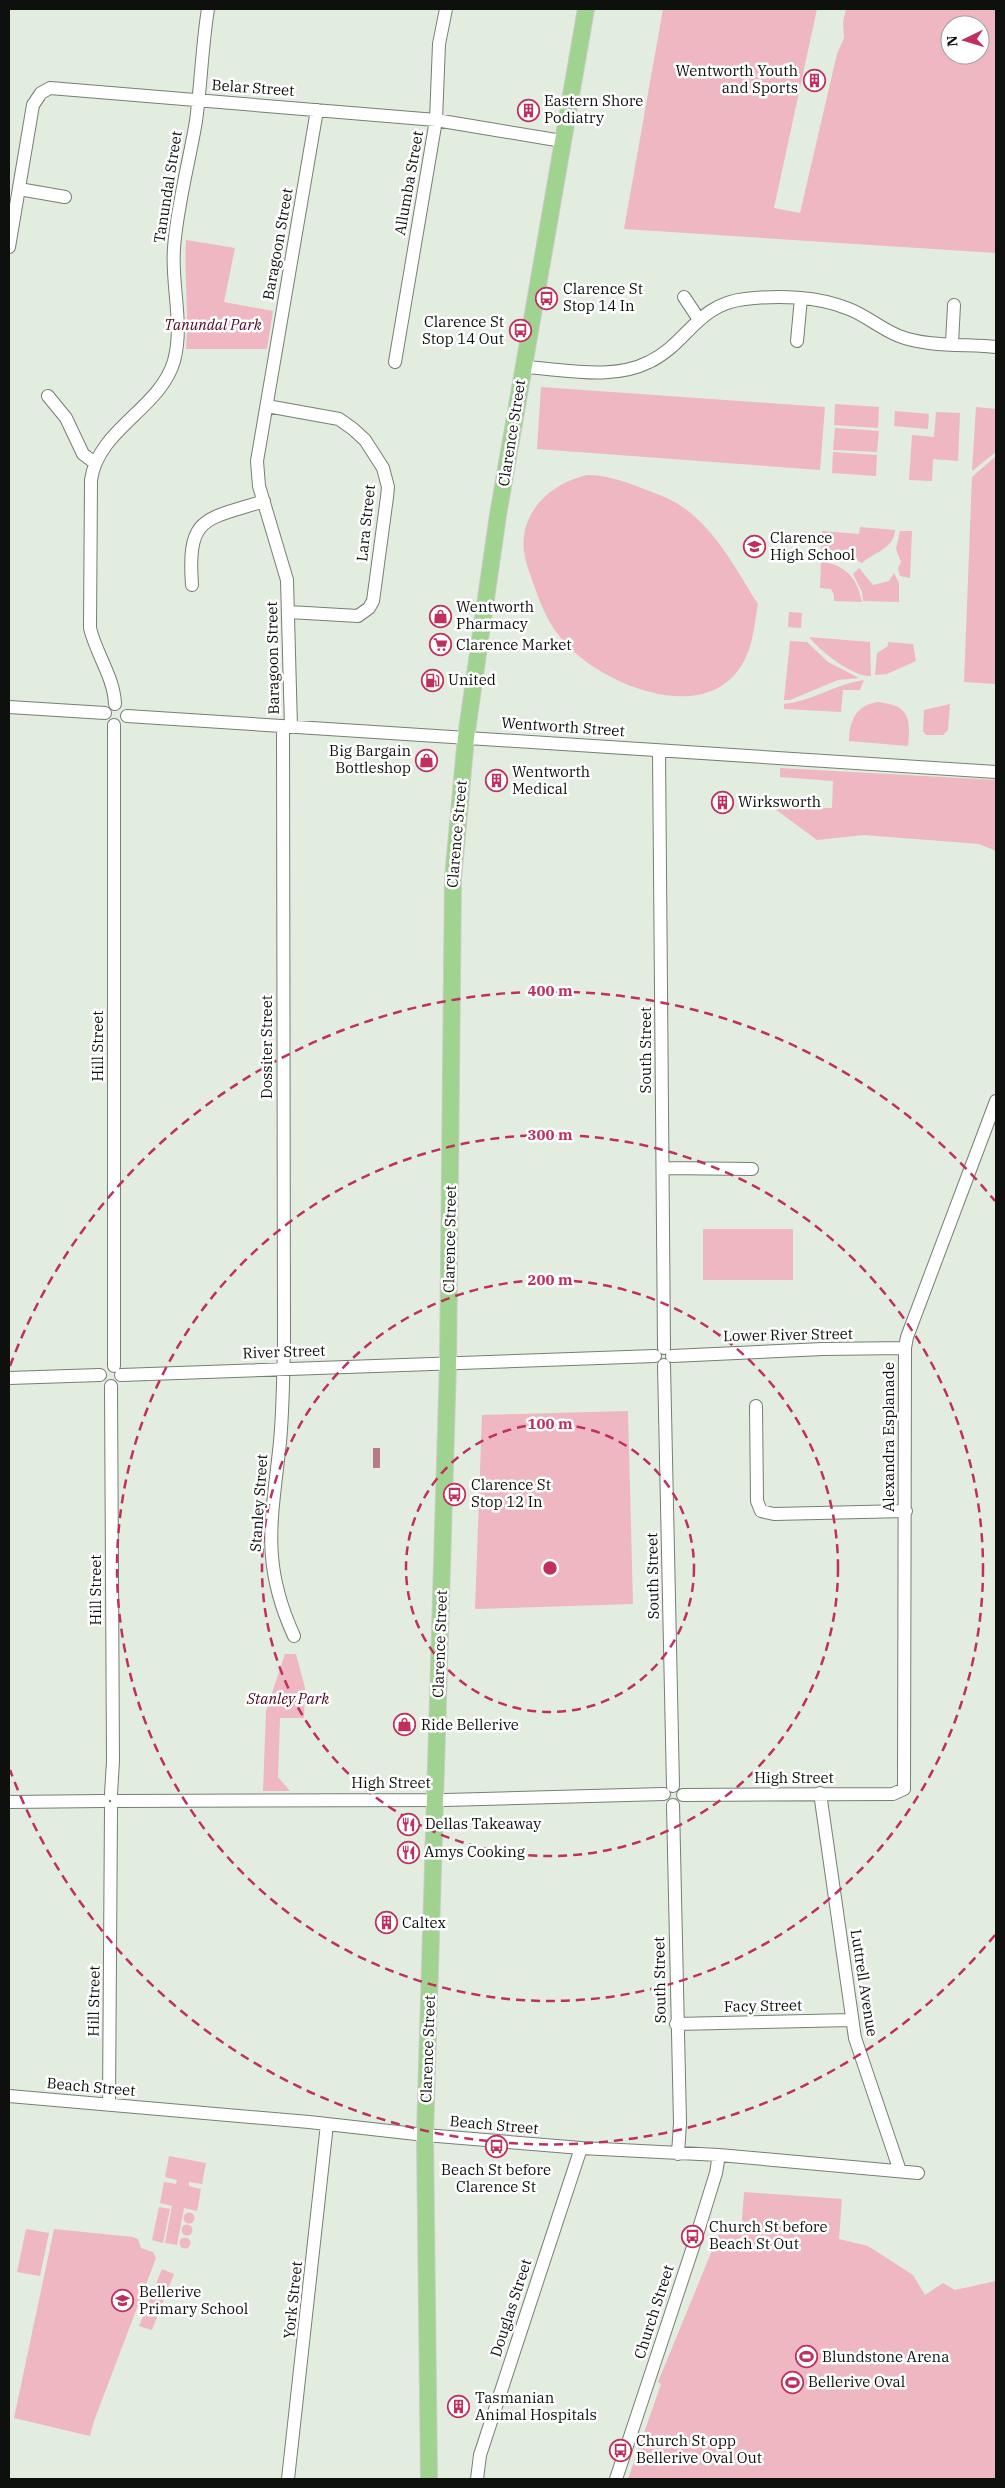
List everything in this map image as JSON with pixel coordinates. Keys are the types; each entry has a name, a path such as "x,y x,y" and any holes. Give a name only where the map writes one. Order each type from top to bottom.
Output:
{"main road":[{"name":"Clarence Street","path":"429,2479 425,2135 448,1363 451,918 456,837 466,737 523,367 586,9"}],"street":[{"name":"Tanundal Street","path":"116,704 113,689 90,628 91,490 95,463 103,448 164,384 174,359 178,314 174,250 198,100 208,9"},
{"name":"Allumba Street","path":"394,362 436,120 439,44 446,9"},
{"name":"Belar Street","path":"9,247 33,105 37,96 44,90 55,88 436,120 562,141"},
{"name":"Baragoon Street","path":"287,727 289,612 284,569 258,479 257,461 317,110"},
{"path":"19,189 65,197"},
{"path":"684,297 698,318"},
{"path":"523,367 606,372 635,369 665,353 698,318 712,308 743,299 801,298 850,309 898,336 912,340 996,346"},
{"path":"797,341 801,298"},
{"path":"952,343 954,305"},
{"path":"48,396 66,418 83,454 95,463"},
{"name":"Lara Street","path":"267,406 339,420 353,429 376,454 383,468 388,487 373,601 370,608 364,613 350,616 289,612"},
{"path":"192,585 191,549 195,533 200,527 210,518 264,501"},
{"path":"116,704 124,707 127,716 123,723 114,725 107,721 105,713 110,705 116,704"},
{"path":"9,707 105,713"},
{"name":"Wentworth Street","path":"127,716 996,772"},
{"name":"Hill Street","path":"114,725 117,1370"},
{"name":"Dossiter Street","path":"283,1368 287,727"},
{"name":"South Street","path":"659,751 669,1790"},
{"name":"Alexandra Esplanade","path":"904,1789 905,1348 907,1337 996,1101"},
{"path":"664,1168 752,1169"},
{"name":"Lower River Street","path":"448,1363 824,1349 905,1348"},
{"name":"River Street","path":"117,1370 283,1368 448,1363"},
{"path":"105,1367 117,1370 118,1384 111,1386 102,1382 100,1375 105,1367"},
{"name":"Stanley Street","path":"283,1368 280,1441 271,1521 270,1548 280,1607 294,1636"},
{"path":"9,1378 100,1375"},
{"name":"Hill Street","path":"109,2104 111,1801 113,1761 111,1386"},
{"path":"756,1406 757,1501 762,1511 774,1514 906,1511"},
{"name":"High Street","path":"683,1795 893,1794 904,1789"},
{"path":"669,1790 681,1790 683,1795 679,1803 673,1804 666,1801 669,1790"},
{"name":"High Street","path":"9,1802 435,1800 669,1790"},
{"name":"Luttrell Avenue","path":"820,1793 851,2020 855,2038 900,2171"},
{"name":"South Street","path":"673,1804 676,2024 680,2123 678,2154"},
{"name":"Facy Street","path":"676,2024 851,2020"},
{"name":"Beach Street","path":"9,2096 327,2124 425,2135 581,2148 719,2155 918,2173"},
{"name":"York Street","path":"288,2479 327,2124"},
{"name":"Douglas Street","path":"476,2479 480,2455 581,2148"},
{"name":"Church Street","path":"616,2479 711,2190 719,2155"}],"green space":[{"path":"663,9 817,9 774,208 800,213 837,54 844,38 843,22 846,9 996,9 996,253 624,229"},
{"name":"Tanundal Park","path":"186,240 235,248 224,302 273,311 267,349 186,349"},
{"path":"541,387 825,407 820,470 537,449"},
{"path":"835,404 879,407 878,428 834,425"},
{"path":"976,407 996,409 996,452 972,471"},
{"path":"895,411 929,414 928,429 894,426"},
{"path":"936,412 960,413 958,461 933,459 932,481 909,480 912,435 934,437"},
{"path":"835,428 879,431 877,452 833,450"},
{"path":"833,452 877,455 876,476 832,473"},
{"path":"996,456 996,684 964,682 972,477"},
{"path":"587,475 607,477 626,483 667,498 683,507 709,530 720,544 758,604 748,652 733,676 713,690 688,696 661,694 634,687 608,675 585,661 566,644 551,625 526,561 524,538 527,524 532,512 550,492 574,479"},
{"path":"860,527 895,530 894,536 883,550 862,563 841,552 821,550 822,531 859,534"},
{"path":"900,531 912,531 910,578 900,576 898,568 901,562 896,549"},
{"path":"821,561 837,566 849,574 857,586 862,602 834,601 831,589 820,588"},
{"path":"859,568 873,585 889,581 894,573 899,583 899,602 863,601 862,592 853,574"},
{"path":"789,612 802,613 801,628 788,627"},
{"path":"809,637 870,642 871,676 855,672 838,663 821,650"},
{"path":"790,641 807,642 828,662 859,678 838,680 790,700 784,700"},
{"path":"888,642 913,644 916,661 887,674 875,675 877,653 888,646"},
{"path":"864,680 860,690 843,690 841,712 784,709 784,704 804,700 844,685"},
{"path":"877,702 896,706 906,714 909,727 908,746 849,741 852,721 855,716 863,707"},
{"path":"950,704 948,730 943,735 926,735 923,731 924,710"},
{"path":"780,768 996,780 996,851 979,844 864,835 817,840 775,809 832,808 833,781 780,777"},
{"path":"703,1229 793,1229 793,1280 703,1280"},
{"path":"628,1411 633,1604 475,1609 482,1415"},
{"name":"Stanley Park","path":"285,1654 296,1654 305,1688 304,1718 280,1718 278,1777 290,1791 263,1791 266,1711"},
{"path":"169,2156 206,2163 202,2184 189,2182 189,2186 201,2189 197,2211 184,2208 177,2245 165,2243 172,2206 160,2203 164,2182 176,2184 177,2180 165,2177"},
{"name":"Blundstone Arena","path":"744,2192 842,2199 839,2239 868,2246 913,2275 925,2295 943,2283 955,2290 996,2281 996,2479 628,2479 661,2384 658,2382 720,2231 741,2233"},
{"path":"159,2207 170,2209 163,2243 152,2240"},
{"path":"189,2212 195,2218 189,2224 183,2218"},
{"path":"187,2224 193,2230 187,2236 181,2230"},
{"path":"26,2229 49,2233 40,2276 17,2272"},
{"path":"54,2229 133,2237 138,2239 141,2248 153,2252 156,2258 90,2436 14,2418"},
{"path":"185,2237 191,2243 185,2249 179,2243"},
{"path":"162,2269 174,2274 152,2330 139,2326"}],"shaded area":[{"path":"373,1448 380,1448 380,1468 373,1468"}],"place":[{"name":"Wentworth Youth and Sports","path":"814,80"},
{"name":"Eastern Shore Podiatry","path":"528,110"},
{"name":"Clarence St Stop 14 In","path":"547,298"},
{"name":"Clarence St Stop 14 Out","path":"520,331"},
{"name":"Clarence High School","path":"754,547"},
{"name":"Wentworth Pharmacy","path":"440,616"},
{"name":"Clarence Market","path":"440,645"},
{"name":"United","path":"432,680"},
{"name":"Big Bargain Bottleshop","path":"427,760"},
{"name":"Wentworth Medical","path":"496,781"},
{"name":"Wirksworth","path":"722,802"},
{"name":"Clarence St Stop 12 In","path":"455,1494"},
{"name":"Ride Bellerive","path":"405,1725"},
{"name":"Dellas Takeaway","path":"409,1824"},
{"name":"Amys Cooking","path":"408,1852"},
{"name":"Caltex","path":"386,1923"},
{"name":"Beach St before Clarence St","path":"496,2147"},
{"name":"Church St before Beach St Out","path":"693,2236"},
{"name":"Bellerive Primary School","path":"123,2301"},
{"name":"Blundstone Arena","path":"806,2357"},
{"name":"Bellerive Oval","path":"792,2382"},
{"name":"Tasmanian Animal Hospitals","path":"459,2407"},
{"name":"Church St opp Bellerive Oval Out","path":"620,2450"}]}
